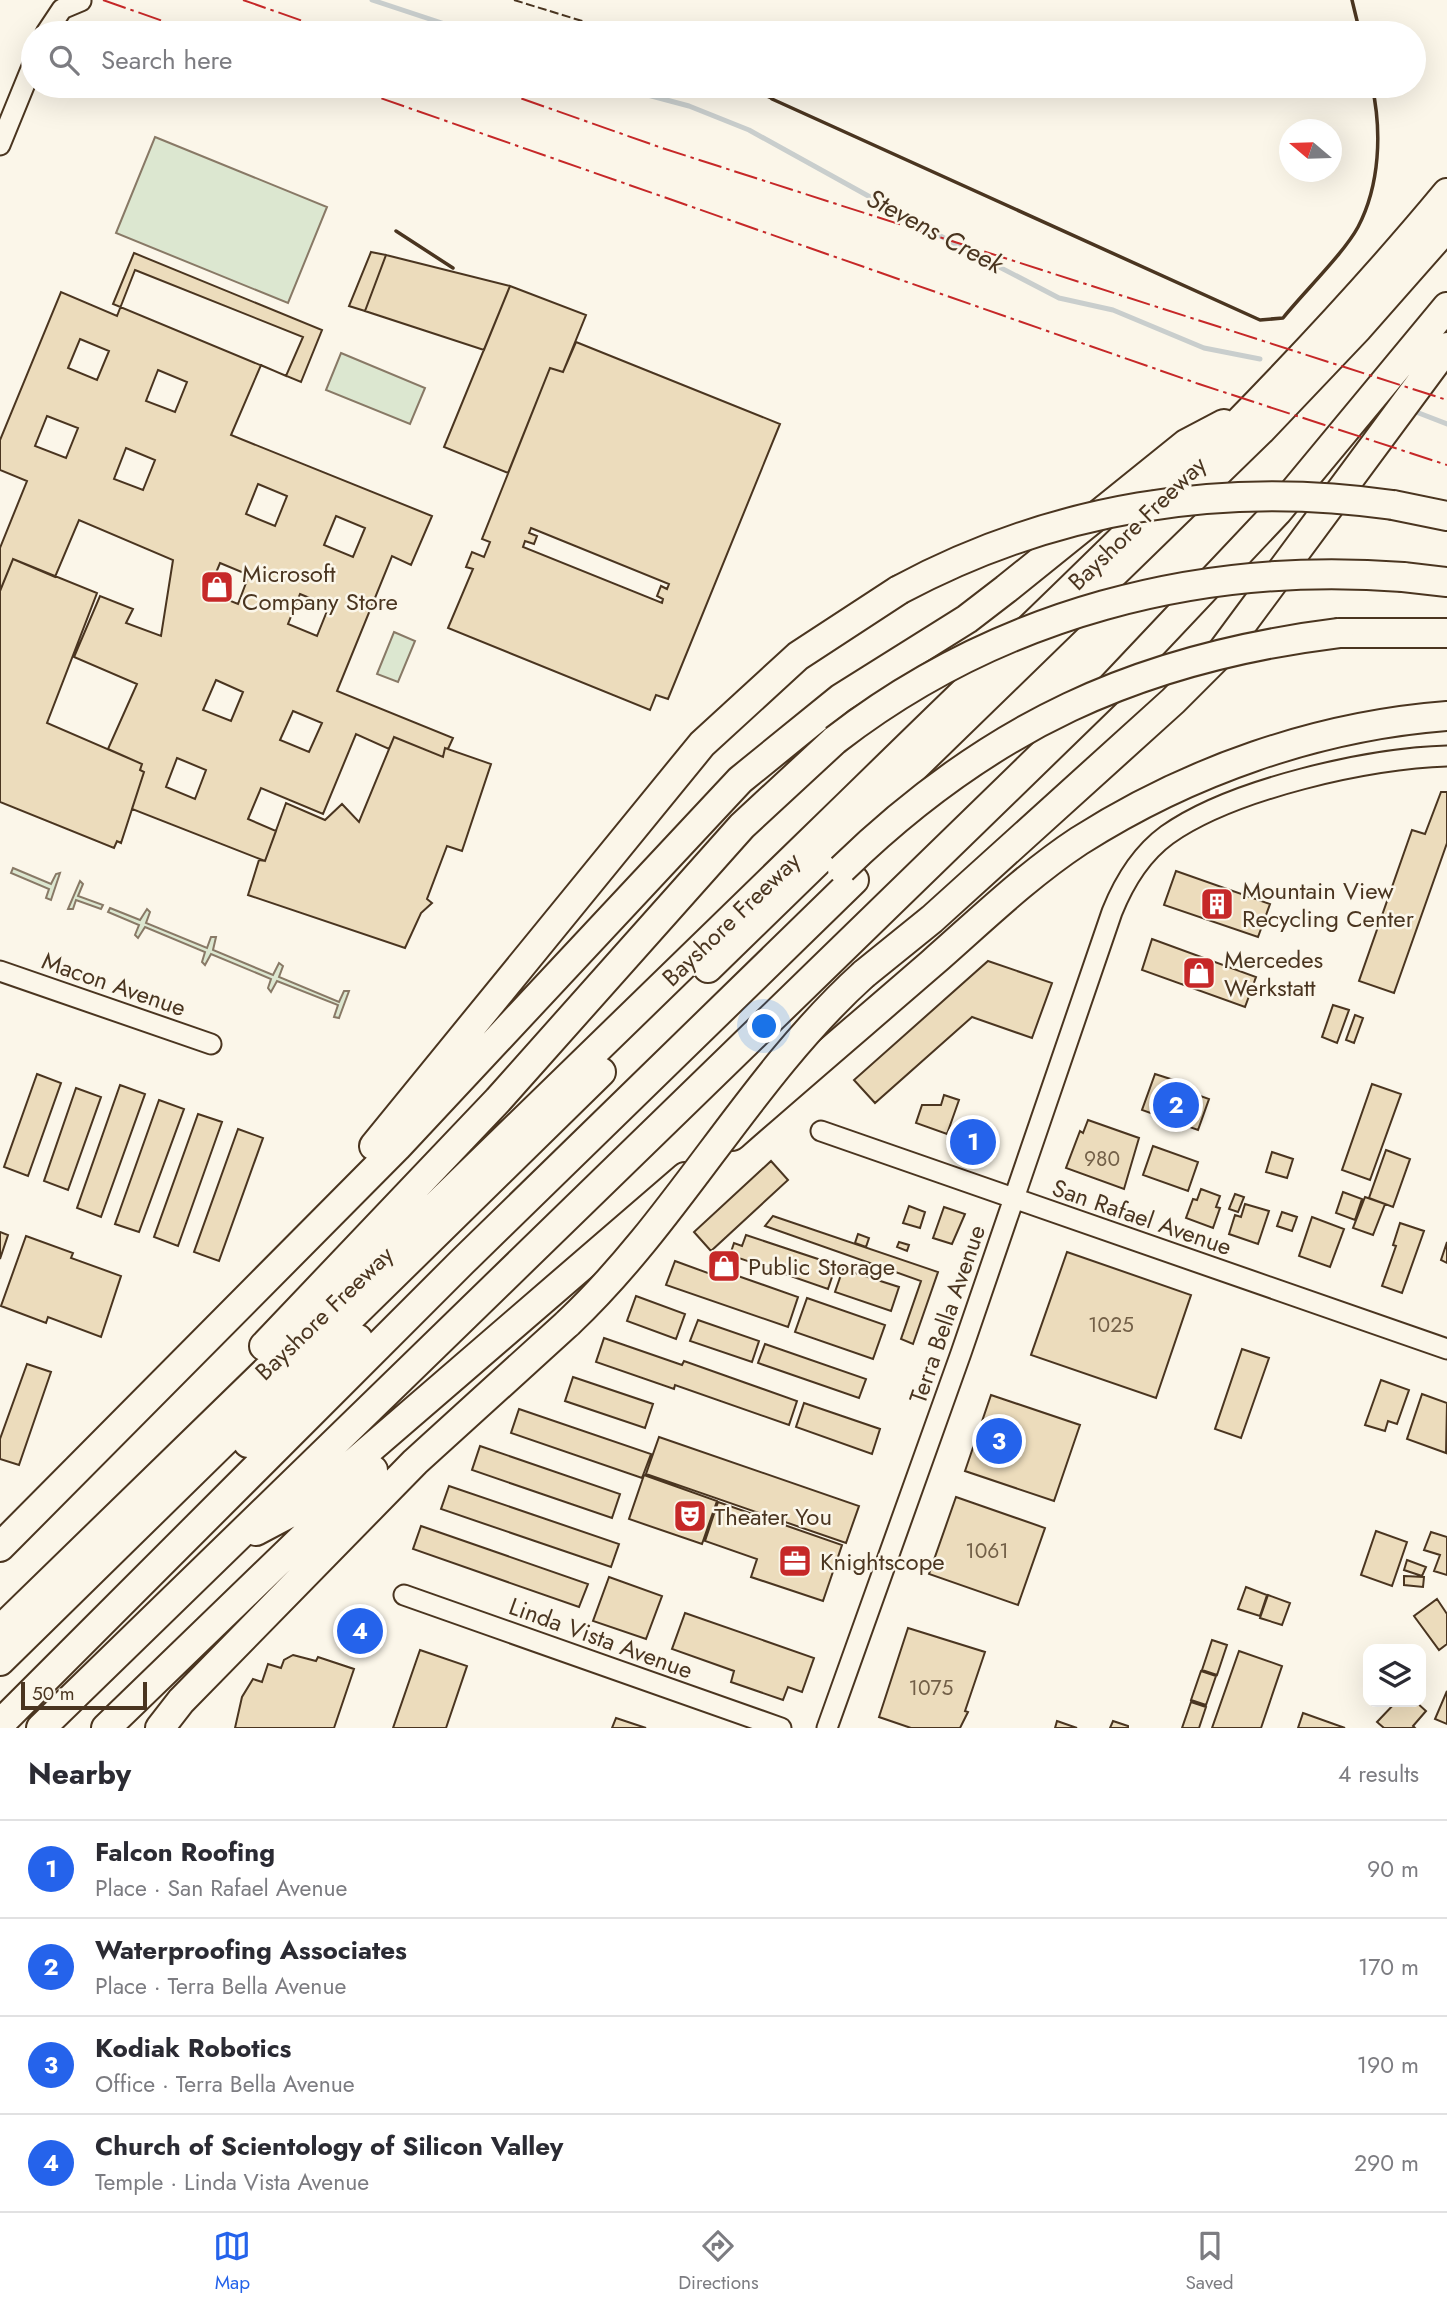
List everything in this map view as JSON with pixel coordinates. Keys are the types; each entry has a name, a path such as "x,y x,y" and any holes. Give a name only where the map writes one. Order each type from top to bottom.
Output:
{"highway":[{"name":"Bayshore Freeway","path":"0,1630 191,1440 788,863 1248,411 1381,272 1447,193"},
{"path":"0,1661 1261,430 1359,328 1447,227"},
{"path":"41,1728 1110,689 1277,512 1447,307"},
{"path":"140,1728 458,1421 568,1323 644,1244 797,1041 864,974 932,919 1173,701 1220,654 1447,347"},
{"path":"0,1548 406,1137 712,808 772,751 841,698 987,604 1186,444 1248,411"},
{"path":"251,1293 702,744 798,656 899,590 959,560 1022,536 1090,516 1156,503 1258,495 1325,497 1393,505 1447,516"},
{"path":"191,1440 261,1349 479,1120 742,826 835,740 889,700 956,662 1046,622 1104,603 1171,588 1264,575 1341,573 1447,582"},
{"path":"0,1724 848,874 877,835 943,781 1013,736 1085,698 1156,670 1265,643 1340,641 1447,633"},
{"path":"1340,641 1447,649"},
{"path":"231,1543 305,1505 998,905 1078,842 1161,795 1247,759 1339,733 1447,716"},
{"path":"0,1675 848,874"},
{"path":"106,1728 664,1195"},
{"path":"160,1728 181,1701 345,1532"}],"street":[{"path":"54,21 62,9 81,1"},
{"path":"0,145 21,93"},
{"name":"Terra Bella Avenue","path":"827,1728 1110,916 1127,880 1149,850 1167,835 1197,818 1274,788 1328,773 1401,760 1447,756"},
{"name":"Macon Avenue","path":"0,971 212,1044"},
{"name":"San Rafael Avenue","path":"821,1131 1447,1349"},
{"name":"Linda Vista Avenue","path":"404,1595 781,1728"}],"green space":[{"path":"155,137 327,207 288,303 116,233"},
{"path":"341,353 425,388 410,424 326,390"},
{"path":"394,632 415,641 398,682 377,674"},
{"path":"13,868 51,884 56,874 60,873 51,900 46,898 49,889 11,873"},
{"path":"80,881 83,884 78,896 103,905 101,909 76,900 73,909 68,909"},
{"path":"110,908 140,920 147,909 150,912 146,923 207,948 211,937 216,937 213,950 273,975 279,963 283,966 279,977 339,1002 344,991 349,991 339,1018 334,1017 338,1005 277,981 271,992 268,988 271,979 211,954 205,965 202,962 205,952 145,927 138,938 135,935 139,925 108,912"}],"building":[{"path":"371,252 386,255 365,311 349,306"},
{"path":"134,253 322,330 301,382 113,304"},
{"path":"386,255 510,286 484,350 365,311"},
{"path":"135,270 303,337 286,376 261,365 231,435 432,516 411,565 392,556 337,691 453,738 448,749 445,748 443,757 394,737 389,749 356,734 323,814 261,788 248,819 276,831 265,861 132,809 144,772 140,770 142,764 108,749 137,684 74,657 100,596 133,609 126,623 161,636 173,560 79,520 55,577 13,559 0,591 0,548 27,481 0,470 0,440 61,292 117,316","holes":["80,339 109,351 97,380 68,368","158,370 187,382 175,412 146,401","47,416 78,428 66,458 35,446","126,448 155,460 143,490 114,479","258,484 287,496 275,526 246,514","336,516 365,528 353,557 324,545","220,563 249,575 238,604 208,592","300,594 329,606 317,636 288,624","216,680 243,692 231,721 203,710","293,711 322,723 309,752 280,740","177,758 206,770 195,799 166,787"]},
{"path":"510,286 586,315 563,372 550,368 508,473 444,447"},
{"path":"576,342 780,424 668,699 656,695 650,710 448,628 473,569 466,567 472,552 484,557 490,542 482,539 550,368 563,372","holes":["531,528 669,584 667,589 661,586 657,596 663,599 662,603 523,547 525,541 534,544 537,536 529,533"]},
{"path":"13,559 97,593 47,723 142,764 140,770 144,772 121,843 117,841 114,848 0,802 0,591"},
{"path":"394,737 443,757 445,748 491,764 462,851 447,846 427,899 432,903 421,913 405,948 248,895 259,860 265,861 286,803 325,820 342,804 359,822"},
{"path":"1441,792 1447,792 1447,843 1394,993 1359,981 1412,830 1425,834"},
{"name":"Mountain View Recycling Center","path":"1176,871 1270,904 1258,937 1164,905"},
{"name":"Mercedes Werkstatt","path":"1152,939 1256,977 1245,1007 1142,970"},
{"path":"988,961 1052,983 1032,1038 972,1017 875,1103 854,1080"},
{"path":"1333,1005 1349,1010 1337,1043 1322,1037"},
{"path":"1355,1015 1363,1018 1354,1043 1346,1040"},
{"path":"37,1074 61,1083 28,1176 4,1167"},
{"path":"1155,1074 1183,1083 1181,1089 1209,1099 1198,1130 1142,1110"},
{"path":"1372,1084 1401,1094 1370,1180 1342,1170"},
{"path":"120,1085 145,1094 101,1217 77,1208"},
{"path":"76,1088 101,1097 68,1190 44,1181"},
{"path":"944,1095 959,1100 947,1134 916,1123 922,1105 941,1105"},
{"path":"159,1100 184,1109 139,1232 115,1224"},
{"path":"198,1114 222,1122 178,1246 154,1237"},
{"path":"1088,1120 1139,1138 1124,1189 1066,1168 1080,1131 1083,1133"},
{"path":"969,1125 987,1132 978,1158 959,1152"},
{"path":"238,1129 263,1138 219,1261 194,1252"},
{"path":"1153,1146 1198,1162 1188,1191 1143,1175"},
{"path":"1386,1150 1410,1159 1393,1207 1369,1198"},
{"path":"1272,1152 1293,1159 1287,1178 1266,1172"},
{"path":"771,1161 788,1180 711,1251 694,1232"},
{"path":"1201,1189 1220,1196 1216,1207 1220,1208 1213,1228 1186,1218 1193,1199 1197,1200"},
{"path":"1343,1192 1362,1199 1355,1220 1336,1213"},
{"path":"1235,1194 1244,1197 1238,1212 1229,1209"},
{"path":"1365,1197 1385,1204 1373,1235 1353,1228"},
{"path":"1245,1204 1269,1211 1258,1244 1229,1234 1235,1215 1241,1217"},
{"path":"909,1206 925,1212 920,1228 903,1223"},
{"path":"944,1207 965,1214 952,1244 933,1238"},
{"path":"1282,1212 1297,1217 1292,1231 1277,1226"},
{"path":"773,1216 938,1272 913,1344 901,1339 921,1281 765,1226"},
{"path":"1312,1217 1344,1229 1330,1267 1299,1256"},
{"path":"1400,1223 1424,1231 1402,1293 1382,1286 1396,1246 1393,1245"},
{"path":"0,1232 8,1235 0,1259"},
{"path":"858,1234 869,1238 866,1247 855,1243"},
{"path":"746,1235 836,1265 828,1289 730,1255 734,1243 742,1246"},
{"path":"26,1236 73,1253 71,1258 121,1276 101,1337 48,1317 46,1323 1,1306"},
{"path":"899,1242 909,1245 907,1251 897,1247"},
{"path":"1447,1242 1447,1263 1441,1260"},
{"path":"1067,1252 1191,1295 1156,1398 1031,1355"},
{"path":"675,1261 716,1276 718,1269 798,1297 788,1327 666,1285"},
{"path":"843,1269 899,1287 891,1311 835,1292"},
{"path":"636,1296 685,1314 676,1339 627,1321"},
{"path":"807,1298 885,1325 873,1359 795,1332"},
{"path":"698,1320 759,1341 752,1362 690,1341"},
{"path":"604,1338 682,1365 684,1361 797,1401 789,1425 675,1385 674,1389 596,1362"},
{"path":"765,1344 866,1379 859,1398 758,1363"},
{"path":"1242,1349 1269,1358 1241,1438 1215,1429"},
{"path":"27,1364 51,1372 19,1465 0,1459 0,1439"},
{"path":"573,1377 653,1404 645,1428 565,1401"},
{"path":"1381,1380 1409,1390 1397,1424 1388,1421 1385,1431 1365,1425"},
{"path":"1422,1394 1447,1403 1446,1453 1407,1439"},
{"path":"991,1395 1080,1425 1054,1501 965,1471"},
{"path":"804,1403 880,1429 872,1454 796,1427"},
{"path":"519,1409 651,1454 642,1478 511,1433"},
{"path":"659,1437 859,1506 846,1543 646,1474"},
{"path":"480,1446 620,1494 612,1518 472,1470"},
{"path":"644,1475 717,1501 702,1544 629,1519"},
{"path":"449,1486 619,1544 611,1567 441,1509"},
{"path":"956,1497 1045,1528 1018,1605 929,1574"},
{"path":"718,1502 842,1545 823,1601 751,1577 757,1559 705,1541"},
{"path":"421,1526 588,1584 579,1607 413,1549"},
{"path":"1376,1531 1407,1542 1392,1586 1361,1575"},
{"path":"1431,1532 1447,1537 1447,1575 1434,1571 1440,1555 1424,1550"},
{"path":"1407,1560 1426,1567 1422,1576 1404,1570"},
{"path":"1404,1576 1424,1577 1423,1587 1404,1585"},
{"path":"609,1577 662,1596 646,1639 593,1621"},
{"path":"1246,1587 1267,1595 1260,1616 1238,1609"},
{"path":"1268,1595 1290,1603 1282,1625 1260,1618"},
{"path":"1437,1599 1447,1614 1447,1644 1439,1650 1414,1616"},
{"path":"685,1613 814,1658 802,1692 788,1687 783,1700 731,1682 734,1671 672,1649"},
{"path":"908,1628 985,1652 965,1711 968,1712 960,1728 911,1728 879,1717"},
{"path":"1212,1640 1227,1645 1217,1675 1202,1670"},
{"path":"420,1650 467,1666 446,1728 393,1728"},
{"path":"1239,1651 1282,1666 1261,1728 1212,1728"},
{"path":"293,1655 316,1661 318,1657 354,1669 334,1728 235,1728 242,1697 253,1679 262,1682 268,1664 281,1668 284,1660"},
{"path":"1201,1671 1216,1676 1206,1705 1191,1700"},
{"path":"1447,1691 1447,1724 1435,1719"},
{"path":"1191,1702 1206,1707 1199,1728 1182,1728"},
{"path":"1391,1707 1422,1707 1426,1711 1413,1726 1415,1728 1384,1728 1377,1722"},
{"path":"1303,1713 1345,1728 1298,1728"},
{"path":"616,1718 646,1728 612,1728"},
{"path":"1057,1721 1077,1728 1055,1728"},
{"path":"1113,1721 1128,1726 1128,1728 1110,1728"}],"waterway":[{"name":"Stevens Creek","path":"372,0 436,21"},
{"name":"Stevens Creek","path":"659,98 689,106 749,130 1059,298 1113,310 1204,348 1260,359"},
{"name":"Stevens Creek","path":"1411,410 1447,424"}],"fence":[{"path":"514,0 582,21"}],"wall":[{"path":"1352,0 1357,21"},
{"path":"772,99 1260,320 1283,318 1333,261 1358,227 1375,176 1378,139 1374,98"},
{"path":"396,231 453,268"}],"power":[{"path":"103,0 163,21"},
{"path":"243,0 303,21"},
{"path":"380,98 1199,384 1447,465"},
{"path":"520,98 662,148 1447,400"}],"place":[{"name":"Microsoft Company Store","path":"217,587"},
{"name":"Mountain View Recycling Center","path":"1217,904"},
{"name":"Mercedes Werkstatt","path":"1199,973"},
{"name":"Waterproofing Associates","path":"1176,1105"},
{"name":"Falcon Roofing","path":"973,1142"},
{"name":"Public Storage","path":"724,1266"},
{"name":"Kodiak Robotics","path":"999,1441"},
{"name":"Theater You","path":"690,1516"},
{"name":"Knightscope","path":"795,1561"},
{"name":"Church of Scientology of Silicon Valley","path":"360,1631"}]}
